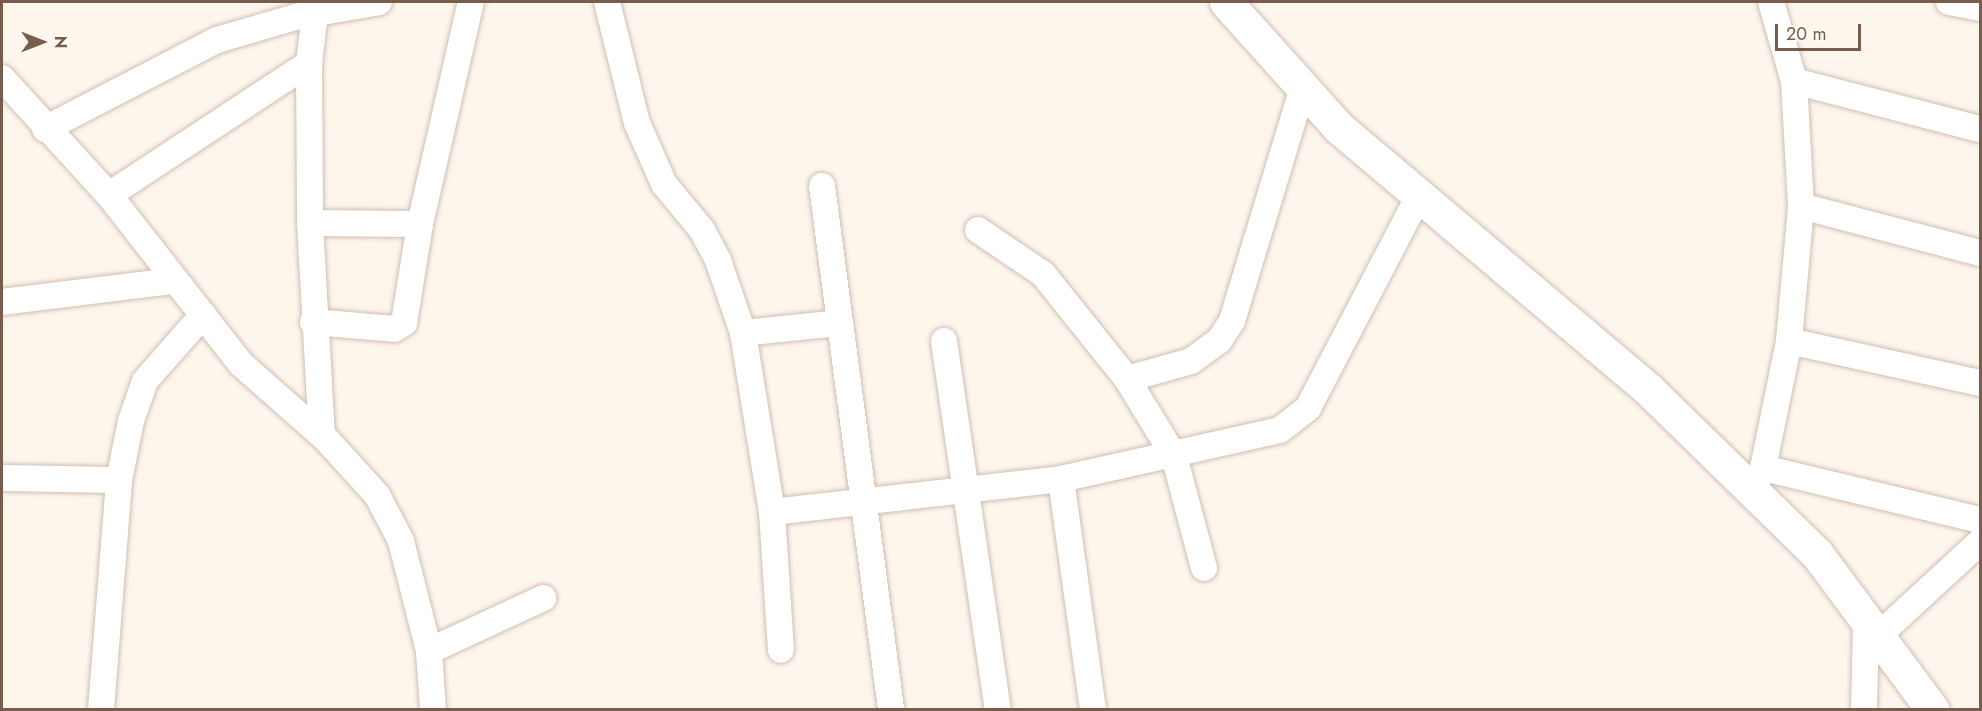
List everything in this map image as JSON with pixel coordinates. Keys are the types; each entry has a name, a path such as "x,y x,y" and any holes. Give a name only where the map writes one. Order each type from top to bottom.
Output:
{"main road":[{"path":"1226,2 1338,127 1648,390 1758,480 1933,710"}],"street":[{"path":"45,129 168,61 304,10 379,2"},
{"path":"314,322 394,329 404,323 420,224 471,2"},
{"path":"608,2 637,123 664,184 702,230 718,260 743,333 772,512 781,650"},
{"path":"1771,2 1794,81 1801,206 1790,341 1758,480 1980,520"},
{"path":"1949,2 1980,8"},
{"path":"304,10 309,63 310,222 314,322 322,435"},
{"path":"109,195 309,63"},
{"path":"2,78 45,129 109,195 172,281 241,364 322,435 377,495 401,541 429,651 433,710"},
{"path":"1794,81 1980,129"},
{"path":"1127,379 1191,361 1219,341 1232,321 1302,87"},
{"path":"822,186 861,504 891,708"},
{"path":"772,512 861,504 1061,479 1174,456 1280,430 1308,408 1419,196"},
{"path":"1801,206 1980,253"},
{"path":"310,222 420,224"},
{"path":"978,230 1043,274 1127,379 1174,456 1204,568"},
{"path":"2,302 172,281"},
{"path":"101,710 119,480 131,421 146,381 202,315"},
{"path":"743,333 839,322"},
{"path":"944,341 968,490 998,710"},
{"path":"1790,341 1980,383"},
{"path":"2,478 119,480"},
{"path":"1061,479 1093,710"},
{"path":"1864,710 1872,628 1980,542"},
{"path":"429,651 543,598"}]}
